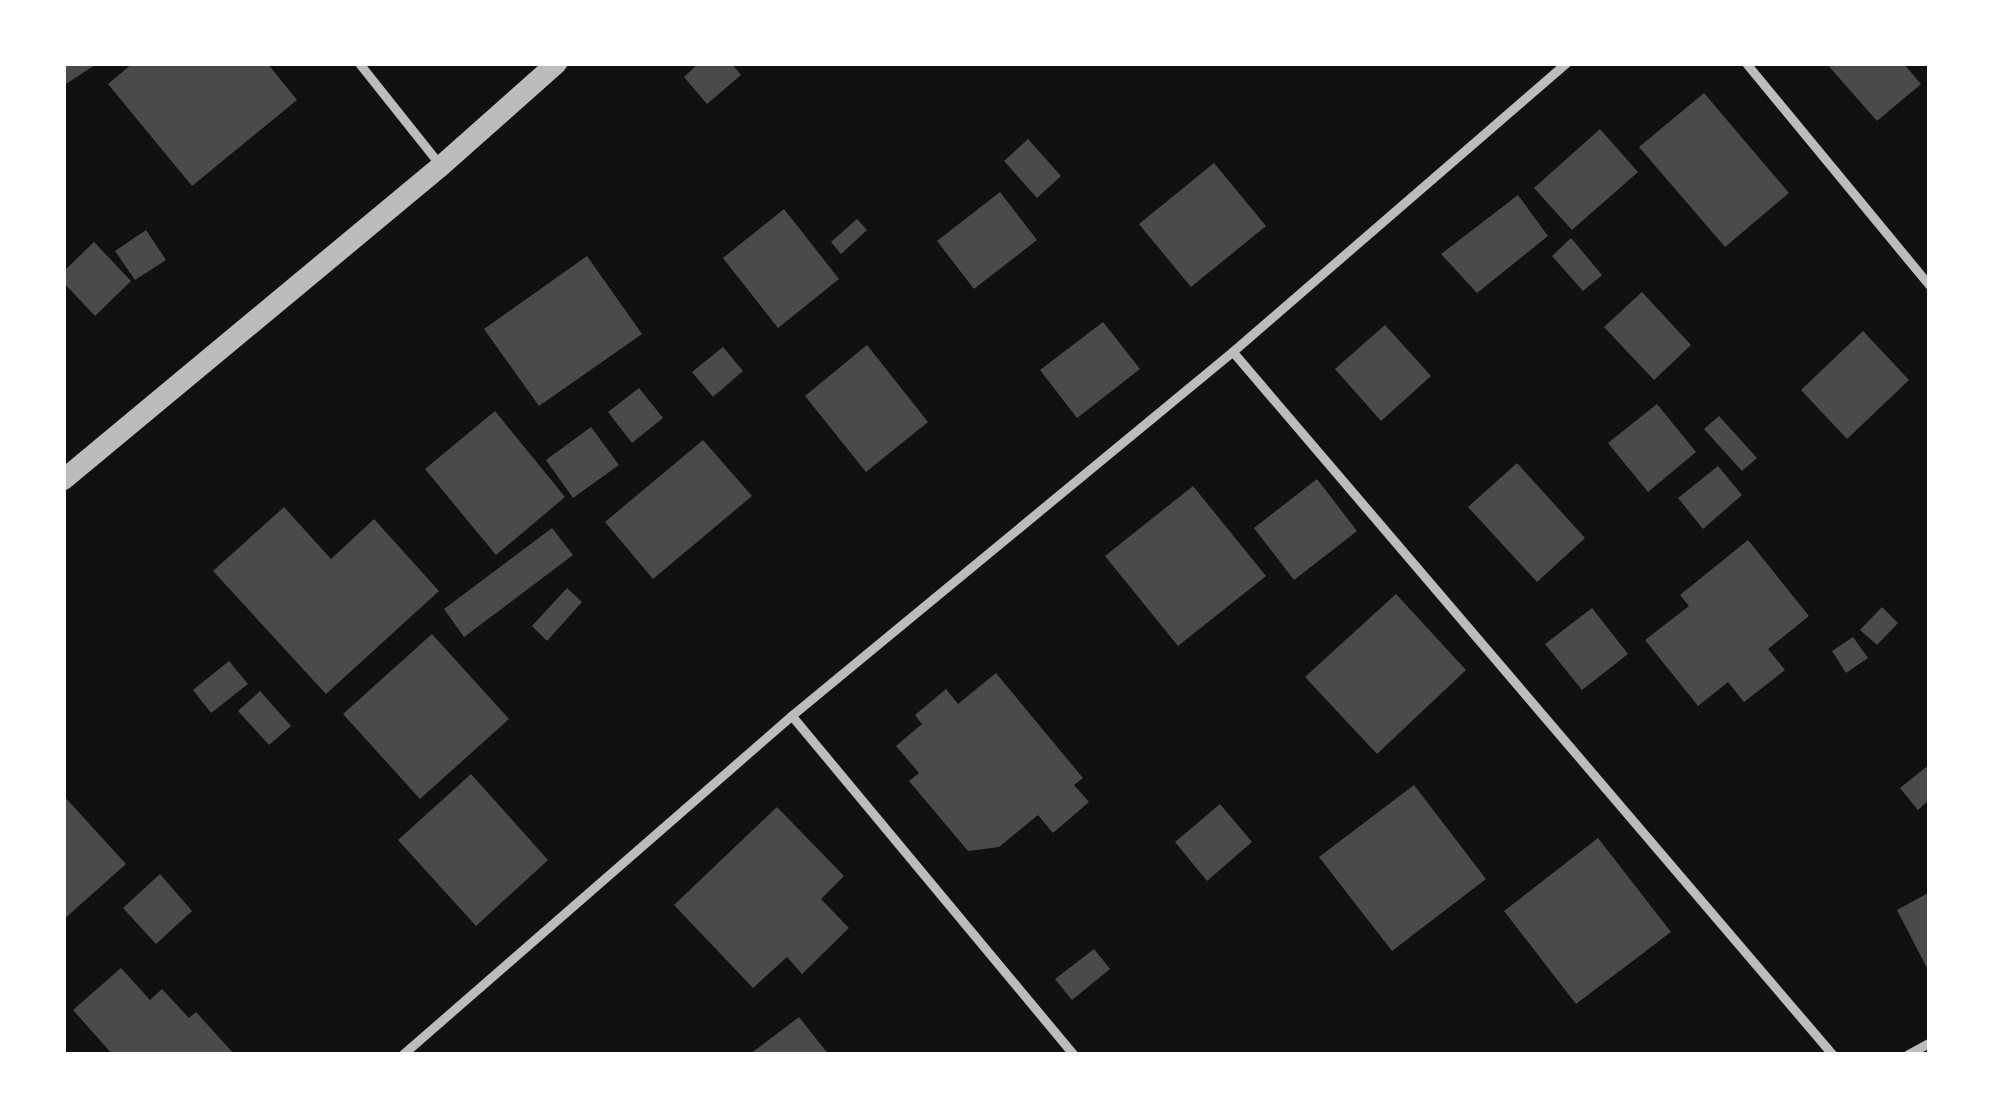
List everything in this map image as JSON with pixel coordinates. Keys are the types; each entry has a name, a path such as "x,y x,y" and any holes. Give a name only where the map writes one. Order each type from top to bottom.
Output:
{"street":[{"path":"63,480 441,166 557,63"}],"lane":[{"path":"359,63 441,166"},
{"path":"403,1055 792,716 1233,352 1567,63"},
{"path":"1746,63 1930,286"},
{"path":"1233,352 1833,1055"},
{"path":"792,716 1074,1055"},
{"path":"1908,1055 1930,1043"}],"building":[{"path":"63,63 98,63 63,86"},
{"path":"133,63 267,63 297,100 192,186 108,84"},
{"path":"699,63 731,63 741,75 707,104 684,77"},
{"path":"1826,63 1903,63 1921,84 1877,121"},
{"path":"1704,93 1789,193 1725,247 1639,147"},
{"path":"1600,129 1638,172 1572,230 1534,188"},
{"path":"1028,139 1061,176 1037,198 1004,161"},
{"path":"1214,163 1266,226 1191,287 1139,224"},
{"path":"1000,192 1037,240 974,289 937,241"},
{"path":"1518,195 1548,236 1477,293 1441,254"},
{"path":"784,209 839,279 778,328 723,258"},
{"path":"857,219 867,230 841,254 831,242"},
{"path":"146,230 166,260 135,280 115,251"},
{"path":"1571,238 1602,275 1583,291 1552,256"},
{"path":"94,242 131,281 95,316 63,282 63,272"},
{"path":"587,256 642,334 539,406 484,329"},
{"path":"1642,292 1691,345 1654,380 1604,327"},
{"path":"1103,322 1140,369 1077,418 1040,370"},
{"path":"1385,325 1431,376 1381,421 1335,369"},
{"path":"1863,331 1909,380 1847,439 1801,390"},
{"path":"867,345 928,422 866,472 805,396"},
{"path":"723,347 743,371 713,397 692,372"},
{"path":"639,388 663,418 632,443 608,412"},
{"path":"1657,404 1696,452 1648,492 1608,443"},
{"path":"495,411 565,497 496,555 425,469"},
{"path":"1719,416 1757,458 1742,471 1704,429"},
{"path":"591,427 619,465 573,498 546,460"},
{"path":"703,440 752,496 653,579 605,522"},
{"path":"1517,463 1585,538 1537,582 1468,507"},
{"path":"1718,466 1742,495 1703,529 1678,498"},
{"path":"1317,479 1357,531 1294,580 1254,528"},
{"path":"1193,486 1266,576 1178,646 1105,556"},
{"path":"284,507 331,559 374,519 439,591 326,694 213,571"},
{"path":"552,528 573,555 464,637 444,609"},
{"path":"1748,540 1809,616 1768,649 1785,670 1744,702 1728,682 1698,706 1645,640 1689,606 1680,595"},
{"path":"567,588 582,602 547,641 532,626"},
{"path":"1396,594 1466,670 1377,754 1305,677"},
{"path":"1882,607 1898,623 1877,645 1860,630"},
{"path":"1592,608 1628,654 1582,690 1545,644"},
{"path":"432,634 509,719 420,799 343,714"},
{"path":"1853,637 1868,658 1846,673 1832,651"},
{"path":"229,661 248,684 211,713 193,690"},
{"path":"996,673 1083,778 1074,785 1089,802 1053,833 1038,815 999,847 968,851 909,781 919,773 896,746 922,724 915,715 946,689 958,704"},
{"path":"260,691 291,726 269,745 238,711"},
{"path":"1930,764 1930,799 1918,810 1900,788"},
{"path":"471,774 548,860 476,926 398,840"},
{"path":"1414,785 1486,879 1392,951 1319,857"},
{"path":"63,795 126,864 63,920"},
{"path":"1220,804 1252,842 1207,881 1175,842"},
{"path":"777,807 844,876 821,899 849,928 802,974 787,957 753,988 674,905"},
{"path":"1598,838 1671,932 1576,1004 1504,911"},
{"path":"160,874 192,911 156,944 123,908"},
{"path":"1930,892 1930,974 1897,910"},
{"path":"1094,949 1110,969 1072,1000 1055,979"},
{"path":"121,968 150,1000 162,989 189,1018 196,1012 235,1055 113,1055 73,1010"},
{"path":"799,1017 829,1055 749,1055"}]}
